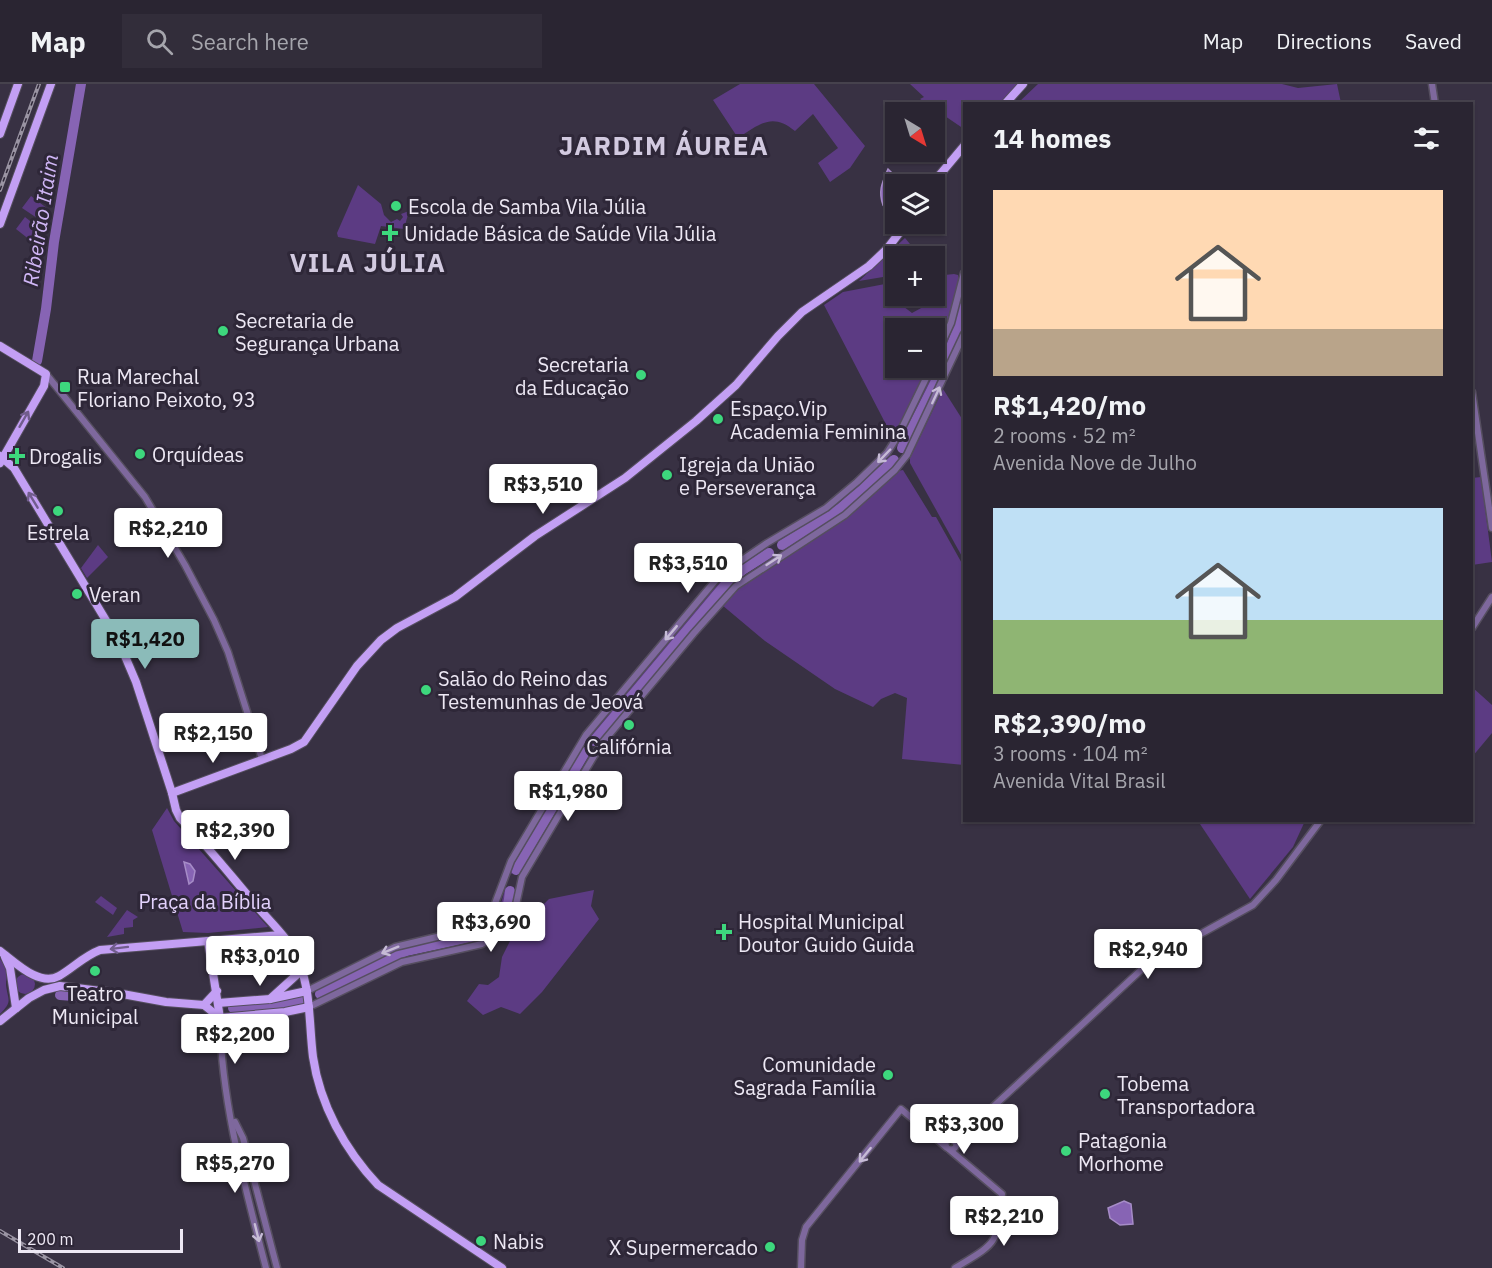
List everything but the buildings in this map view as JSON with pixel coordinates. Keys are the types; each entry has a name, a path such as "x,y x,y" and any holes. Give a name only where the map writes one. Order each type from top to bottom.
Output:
{"main road":[{"path":"0,134 18,84"},
{"path":"0,224 51,84"},
{"path":"1007,102 1023,84"},
{"path":"940,174 963,147"},
{"path":"172,793 291,749 304,742 357,666 381,640 397,628 455,597 535,536 625,478 696,421 736,385 792,321 821,297 869,266 898,234"},
{"path":"0,346 46,374 44,386 1,459 14,468 119,642 136,682 180,818 295,954 307,991 317,1078 332,1119 356,1158 378,1185 502,1268"},
{"path":"1,952 33,975 48,979 58,976 100,950 281,935"},
{"path":"208,941 220,1018"},
{"path":"1,952 8,963 16,1008"},
{"path":"270,999 302,970"},
{"path":"42,978 39,985 42,991"},
{"path":"0,1022 42,991 60,986 166,1002 204,1005 220,1018 260,1016 309,1007"},
{"path":"204,1005 217,990"},
{"path":"218,1003 270,999 307,991"}],"street":[{"path":"1432,84 1435,102"},
{"path":"945,336 951,323 963,277"},
{"path":"309,1007 402,962 482,944 502,931 514,914 522,877 603,742 736,586 845,515 895,470 907,455 963,336"},
{"path":"46,374 135,484 170,538 228,652 262,759"},
{"path":"307,991 395,947 466,930 483,921 494,906 511,861 586,735 720,575 767,543 826,508 887,453 899,434 926,378"},
{"path":"1473,399 1492,528"},
{"path":"1473,626 1492,597"},
{"path":"951,1144 1141,970 1166,953 1234,917 1261,898 1319,822"},
{"path":"220,1018 224,1071 238,1155 266,1268"},
{"path":"801,1268 802,1240 806,1227 901,1109 934,1136 951,1144 961,1159 1002,1194 999,1225 992,1244 983,1252 955,1268"},
{"path":"231,1114 243,1138 277,1268"}],"green space":[{"path":"740,84 814,84 865,146 850,168 830,182 818,163 838,148 813,114 795,131 787,125 773,121 766,122 738,138 713,100"},
{"path":"910,84 1019,84 1001,102 963,102 963,128 945,116 945,102 924,102 920,99 924,97"},
{"path":"1038,84 1282,84 1298,88 1337,84 1341,102 1019,102"},
{"path":"358,185 381,204 384,215 391,222 397,219 400,221 403,217 401,214 409,211 404,229 381,226 375,244 338,237 337,233"},
{"path":"31,196 48,209 40,220 22,208"},
{"path":"25,217 44,232 35,244 16,229"},
{"path":"905,238 912,246 896,246"},
{"path":"885,257 885,277 859,281"},
{"path":"945,275 958,275 959,281 945,328 945,318 885,318 885,378 922,378 892,436 824,305 843,292 885,284 885,306 903,306 912,313 925,306 945,306"},
{"path":"963,285 963,328 945,370 945,342"},
{"path":"928,378 941,378 905,452 899,449 897,444"},
{"path":"943,389 963,420 963,558 910,463 910,458"},
{"path":"890,456 895,457 898,462 843,513 784,550 779,547 778,540 841,501"},
{"path":"903,470 932,517 936,517 963,565 963,765 902,759 907,698 895,693 881,699 873,707 835,689 765,641 722,605 750,578 849,516 898,471"},
{"path":"1481,477 1492,562 1473,565 1473,478"},
{"path":"98,545 108,557 87,578 81,568"},
{"path":"767,547 771,550 773,557 744,575 726,592 597,744 592,744 589,738 711,591 731,570"},
{"path":"1473,688 1492,705 1492,733 1473,756"},
{"path":"585,749 590,754 521,871 510,874 581,750"},
{"name":"Praça da Bíblia","path":"167,808 174,821 268,927 208,933 183,932 152,830"},
{"path":"1199,822 1305,822 1293,847 1250,899"},
{"path":"514,887 506,916 498,927 485,937 396,958 318,999 317,991 382,957 404,948 475,932 495,915 505,888"},
{"path":"594,890 591,906 599,919 542,992 520,1014 501,1007 483,1015 467,1001 479,984 488,985 499,977 502,957 513,935 549,899"},
{"path":"101,896 117,908 113,915 95,902"},
{"path":"127,910 138,917 133,920 133,927 124,928 124,934 107,937"},
{"path":"0,959 8,969 6,985 9,1001 0,1014"},
{"path":"25,974 32,977 35,984 32,991 25,994 18,991 15,984 18,977"},
{"path":"303,997 303,1002 269,1008 232,1010 232,1005 269,1004"}],"shaded area":[{"path":"885,176 885,204 883,205 881,187"},
{"path":"184,862 190,864 195,871 193,881 189,884"},
{"path":"1124,1201 1131,1204 1133,1224 1120,1225 1110,1218 1108,1208"}],"waterway":[{"name":"Ribeirão Itaim","path":"37,361 54,242 81,84"},
{"path":"902,448 945,362 963,311"},
{"path":"782,545 841,508 894,460"},
{"path":"594,741 725,585 769,553"},
{"path":"516,870 585,752"},
{"path":"320,994 406,951 484,933 497,924 505,914 510,891"},
{"path":"60,995 101,998"},
{"path":"233,1008 280,1005 302,999"}],"railway":[{"path":"0,190 39,84"},
{"path":"0,1231 63,1268"}],"place":[{"name":"Escola de Samba Vila Júlia","path":"396,206"},
{"name":"Unidade Básica de Saúde Vila Júlia","path":"390,233"},
{"name":"Secretaria de Segurança Urbana","path":"223,331"},
{"name":"Secretaria da Educação","path":"641,375"},
{"name":"Rua Marechal Floriano Peixoto, 93","path":"65,387"},
{"name":"Espaço.Vip Academia Feminina","path":"718,419"},
{"name":"Orquídeas","path":"140,454"},
{"name":"Drogalis","path":"17,456"},
{"name":"Igreja da União e Perseverança","path":"667,475"},
{"name":"Estrela","path":"58,511"},
{"name":"Veran","path":"77,594"},
{"name":"Salão do Reino das Testemunhas de Jeová","path":"426,690"},
{"name":"Califórnia","path":"629,725"},
{"name":"Hospital Municipal Doutor Guido Guida","path":"724,932"},
{"name":"Teatro Municipal","path":"95,971"},
{"name":"Comunidade Sagrada Família","path":"888,1075"},
{"name":"Tobema Transportadora","path":"1105,1094"},
{"name":"Patagonia Morhome","path":"1066,1151"},
{"name":"Nabis","path":"481,1241"},
{"name":"X Supermercado","path":"770,1247"}],"district":[{"name":"JARDIM ÁUREA","path":"664,145"},
{"name":"VILA JÚLIA","path":"368,262"}]}
